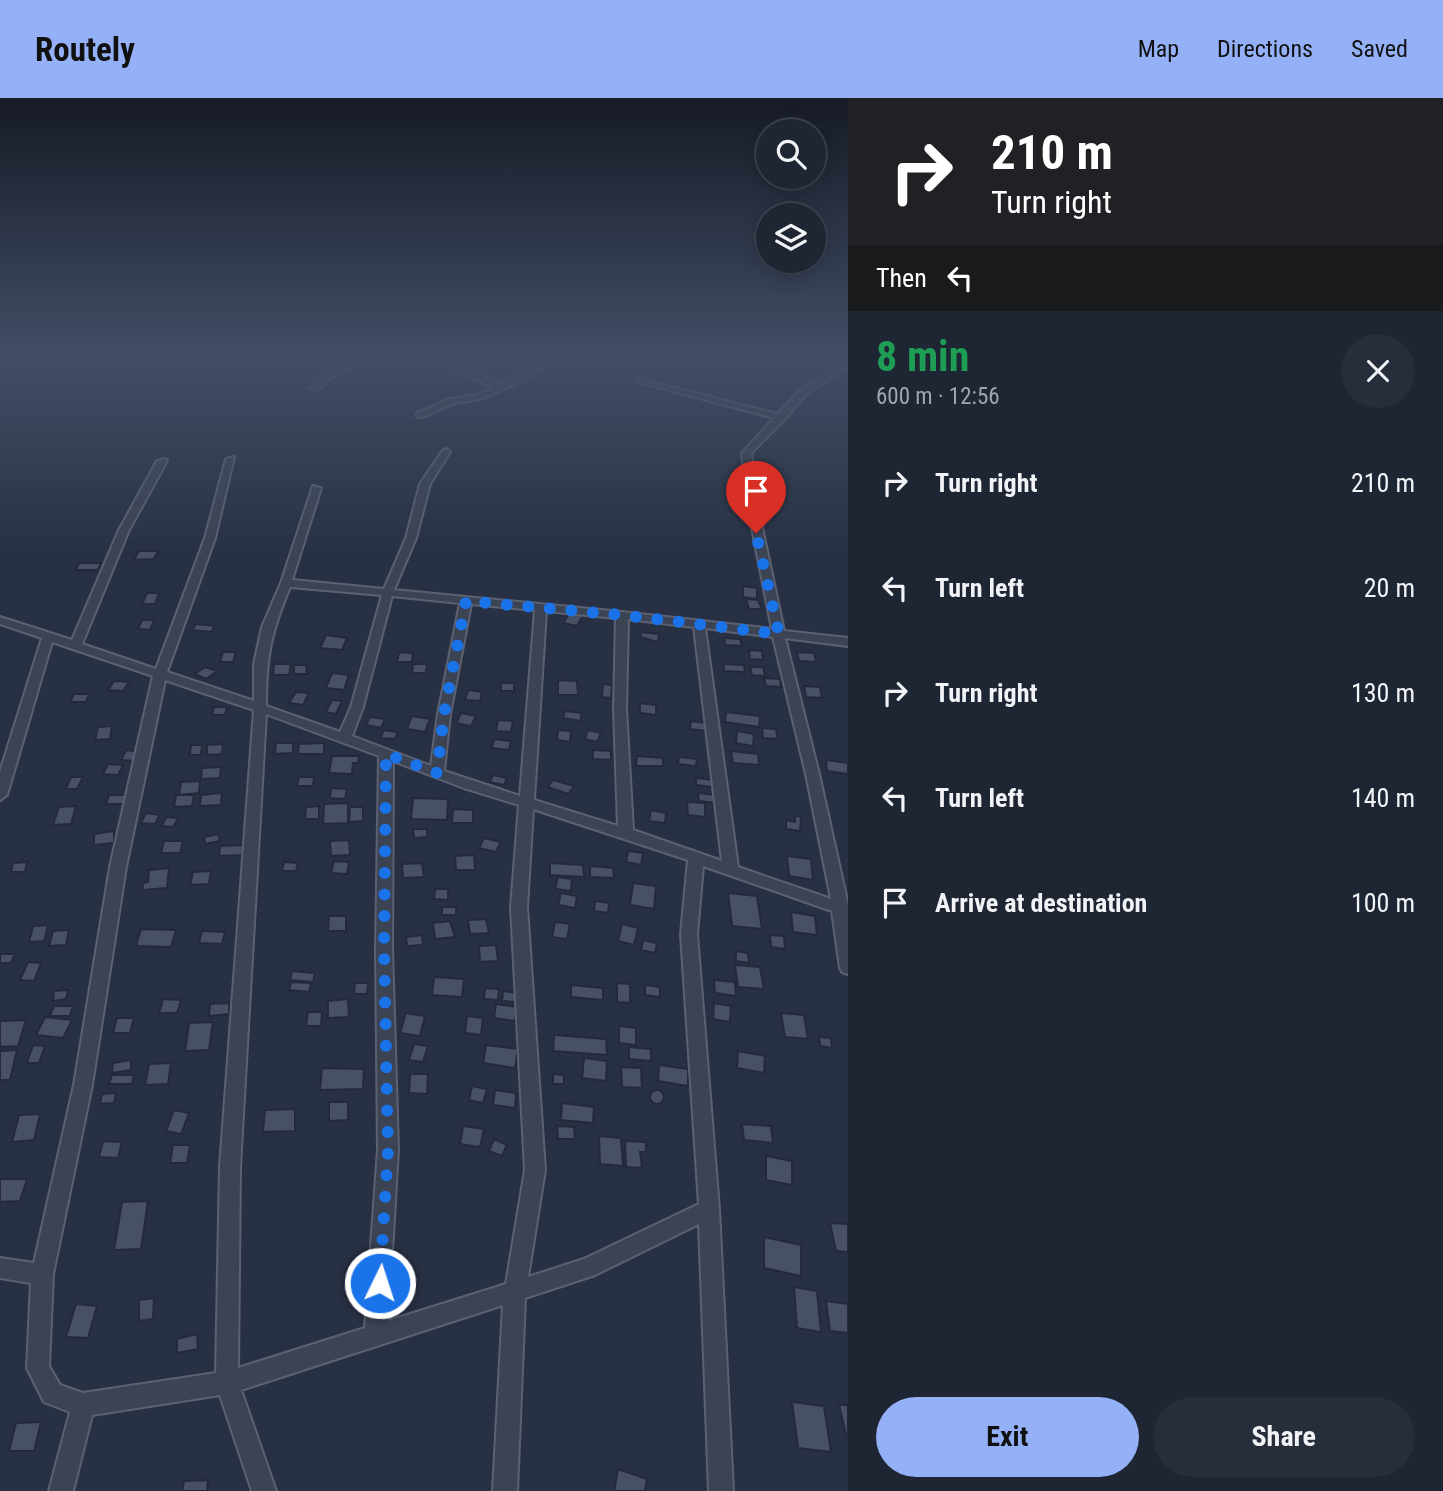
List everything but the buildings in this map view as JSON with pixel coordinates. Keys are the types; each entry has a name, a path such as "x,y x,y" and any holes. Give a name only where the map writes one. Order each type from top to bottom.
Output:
{"street":[{"path":"776,422 746,453 756,533 845,910 848,968"},
{"path":"344,739 357,707 388,592 411,538 425,484 446,452"},
{"path":"231,459 211,538 160,674 118,867 83,1085 42,1274 38,1368 52,1394 83,1405 227,1383 588,1268 709,1209"},
{"path":"75,646 124,530 162,461"},
{"path":"264,1491 227,1383 230,1167 260,709 260,664 268,627 286,583 316,488"},
{"path":"286,583 622,615 848,642"},
{"path":"437,773 444,714 466,601"},
{"path":"505,1491 515,1291 535,1170 519,907 541,608"},
{"path":"622,615 621,723 626,834"},
{"path":"0,620 437,773 626,834 845,910"},
{"path":"699,624 731,871"},
{"path":"0,795 48,637"},
{"path":"376,1335 388,1150 384,949 386,754"},
{"path":"696,858 689,934 709,1209 721,1491"},
{"path":"0,1268 42,1274"},
{"path":"61,1491 83,1405"}],"route":[{"path":"380,1283 388,1150 384,949 386,754 437,773 444,714 466,601 622,615 779,634 756,533"}]}
